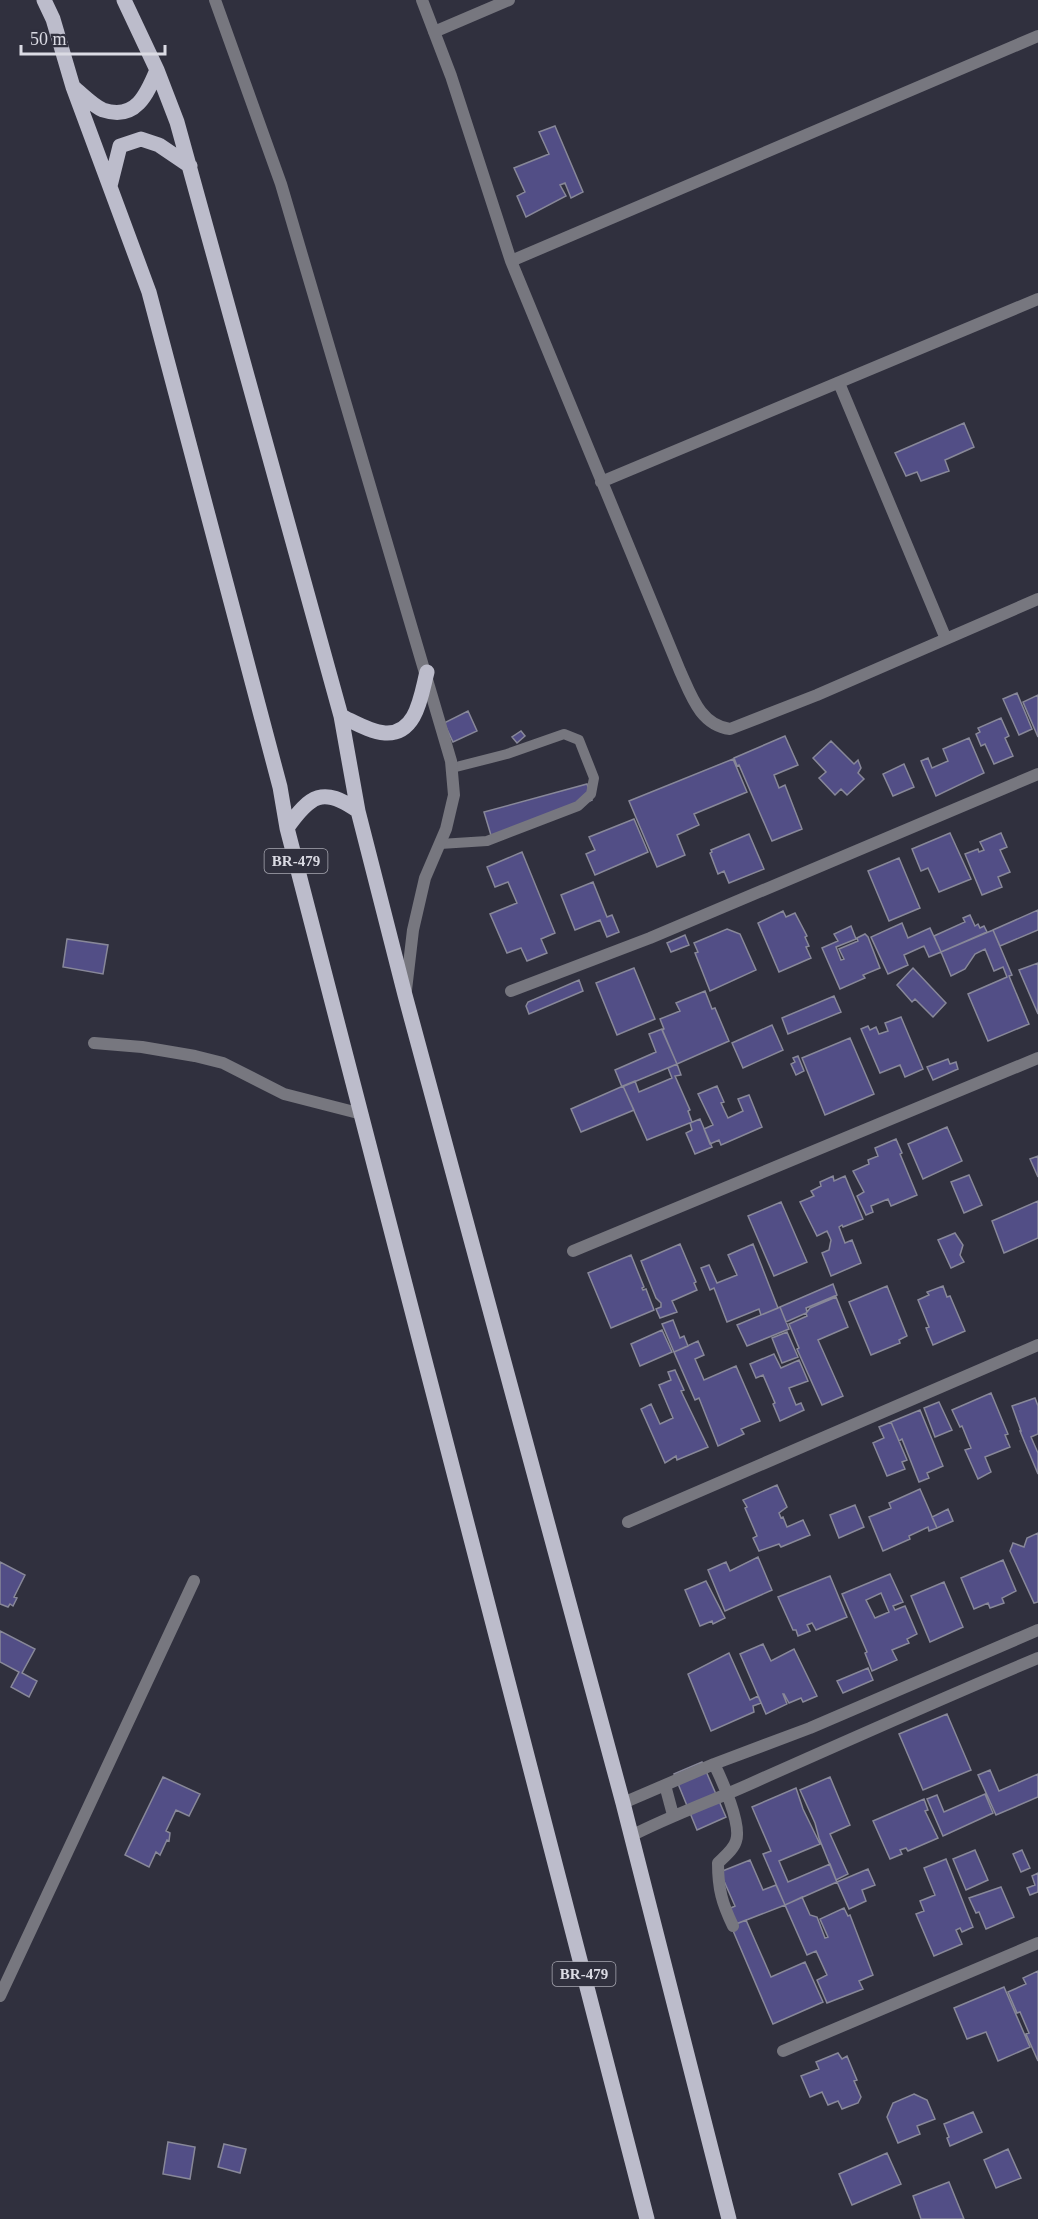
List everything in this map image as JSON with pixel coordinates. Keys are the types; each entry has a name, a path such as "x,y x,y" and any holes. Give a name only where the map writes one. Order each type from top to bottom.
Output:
{"main road":[{"name":"BR-479","path":"45,0 73,87 149,292 280,787 287,828 647,2219"},
{"path":"124,0 157,70 177,122 340,716 358,810 405,995 623,1803 729,2219"},
{"path":"73,87 102,109 118,112 129,110 142,102 157,70"},
{"path":"110,186 120,146 141,138 159,145 190,166"},
{"path":"340,716 386,733 401,729 413,719 427,672"},
{"path":"287,828 297,813 308,803 323,795 340,798 358,810"}],"street":[{"path":"214,0 280,184 427,672 452,768 454,795 446,829 425,878 413,930 405,995"},
{"path":"422,0 455,87 511,261 692,698 704,716 721,728 730,729 817,695 1038,599"},
{"path":"434,32 509,0"},
{"path":"511,261 1038,36"},
{"path":"601,482 1038,299"},
{"path":"839,383 946,639"},
{"path":"512,991 650,938 1038,774"},
{"path":"94,1043 142,1047 223,1063 284,1094 362,1114"},
{"path":"573,1251 1038,1058"},
{"path":"628,1522 1038,1345"},
{"path":"0,1996 194,1581"},
{"path":"623,1803 714,1764 810,1728 1038,1630"},
{"path":"631,1836 673,1815 728,1794 1038,1658"},
{"path":"714,1764 728,1794 737,1836 736,1844 718,1863 718,1884 722,1904 733,1926"},
{"path":"665,1785 673,1815"},
{"path":"783,2051 1038,1943"}],"lane":[{"path":"440,844 487,841 578,806 591,794 594,778 579,740 564,734 507,754 452,768"}],"building":[{"path":"555,126 583,192 571,198 565,183 560,185 566,196 526,217 517,196 525,192 514,168 549,154 539,132"},
{"path":"964,423 974,447 945,460 949,471 921,481 917,472 906,476 895,453"},
{"path":"1017,693 1032,729 1019,735 1003,699"},
{"path":"1038,695 1038,737 1023,702"},
{"path":"468,711 477,731 453,742 444,723"},
{"path":"1001,718 1009,736 1005,738 1013,756 994,764 985,744 981,746 976,734 980,732 978,728"},
{"path":"521,731 525,736 517,743 512,737"},
{"path":"785,736 798,765 774,775 779,788 785,785 802,829 772,841 734,758"},
{"path":"969,738 984,773 936,796 921,761 928,758 932,768 948,761 943,749"},
{"path":"831,741 854,764 858,760 861,768 858,773 864,779 847,795 841,789 835,795 819,778 826,772 813,758"},
{"path":"733,759 747,792 694,814 699,825 677,835 685,855 657,867 629,801"},
{"path":"904,764 914,787 893,796 883,774"},
{"path":"587,784 592,800 493,842 484,812"},
{"path":"634,819 648,852 595,875 586,854 595,850 589,837"},
{"path":"950,833 971,879 939,892 928,868 921,871 912,849"},
{"path":"1001,833 1007,847 1000,850 1010,872 998,877 1002,887 982,895 965,854 978,849 979,852 984,850 980,842"},
{"path":"749,834 764,869 729,883 724,871 718,874 711,850"},
{"path":"522,852 555,933 541,939 547,953 527,961 521,948 507,953 490,914 517,903 508,882 495,887 487,867"},
{"path":"899,858 920,908 889,921 868,871"},
{"path":"593,882 607,917 612,915 619,932 607,937 600,920 575,930 561,895"},
{"path":"1038,910 1038,930 1000,946 993,930"},
{"path":"783,911 786,917 795,913 807,936 805,937 809,946 806,947 811,958 779,972 758,923"},
{"path":"970,915 975,926 978,924 980,928 984,926 987,932 941,952 934,936 965,922 963,918"},
{"path":"902,923 908,938 930,928 941,952 929,957 924,946 904,955 908,965 888,974 871,937"},
{"path":"851,926 856,939 836,947 841,960 844,959 839,949 858,941 857,938 865,934 880,968 863,975 865,978 840,989 822,948 838,941 834,934"},
{"path":"727,929 740,934 756,970 710,991 695,953 698,952 694,943"},
{"path":"993,930 1029,1024 988,1041 968,994 1007,977 1003,967 994,971 985,949 975,954 965,969 951,976 941,952"},
{"path":"685,935 689,945 671,952 667,943"},
{"path":"67,939 108,945 103,974 63,967"},
{"path":"1038,963 1038,1014 1019,970"},
{"path":"634,968 655,1019 617,1035 596,983"},
{"path":"913,968 946,1003 933,1017 915,999 912,1002 897,985"},
{"path":"579,980 583,991 529,1014 526,1006 528,1002"},
{"path":"705,991 729,1041 677,1064 662,1030 664,1029 660,1019 680,1011 676,1003"},
{"path":"834,996 841,1012 788,1034 782,1018"},
{"path":"901,1017 923,1069 905,1077 900,1065 880,1073 861,1029 868,1026 870,1030 876,1027 879,1034 888,1031 885,1023"},
{"path":"772,1025 783,1050 743,1068 732,1043"},
{"path":"662,1029 677,1064 622,1087 615,1070 656,1052 649,1034"},
{"path":"850,1038 874,1094 825,1115 802,1058"},
{"path":"798,1056 804,1071 796,1075 791,1064 795,1062 793,1058"},
{"path":"948,1059 950,1064 956,1062 958,1069 933,1080 927,1067"},
{"path":"677,1064 681,1075 675,1076 690,1110 688,1111 692,1122 647,1140 623,1086 635,1081 639,1092 672,1078 668,1068"},
{"path":"623,1086 634,1110 581,1132 571,1109"},
{"path":"717,1086 728,1118 743,1111 738,1099 749,1095 762,1127 721,1145 719,1140 710,1144 704,1129 713,1125 698,1094"},
{"path":"700,1119 712,1147 695,1154 686,1133 692,1130 690,1123"},
{"path":"947,1127 962,1161 923,1179 908,1144"},
{"path":"896,1139 917,1195 891,1206 888,1199 871,1206 873,1212 866,1215 857,1196 864,1192 853,1171 869,1164 868,1160 878,1156 875,1148"},
{"path":"1038,1156 1038,1177 1030,1159"},
{"path":"969,1175 982,1205 964,1213 951,1182"},
{"path":"833,1176 834,1181 845,1176 863,1219 839,1227 845,1243 852,1240 861,1263 831,1276 822,1253 829,1250 831,1240 827,1231 817,1236 800,1202 814,1196 811,1191 821,1186 820,1182"},
{"path":"1038,1201 1038,1238 1004,1253 992,1221"},
{"path":"781,1202 807,1262 774,1276 748,1216"},
{"path":"955,1233 963,1245 960,1255 964,1262 951,1268 938,1240"},
{"path":"680,1244 696,1282 694,1283 697,1290 672,1301 677,1312 660,1318 656,1309 661,1307 661,1303 656,1298 641,1261"},
{"path":"753,1244 778,1308 761,1315 759,1309 727,1322 714,1288 710,1290 701,1268 709,1265 717,1283 737,1275 728,1255"},
{"path":"631,1255 644,1287 642,1288 646,1289 654,1310 611,1328 588,1273"},
{"path":"833,1284 837,1295 806,1308 807,1312 810,1308 836,1297 848,1327 818,1340 843,1396 822,1405 797,1349 799,1348 789,1324 807,1316 806,1313 786,1322 780,1307"},
{"path":"887,1286 907,1336 899,1340 900,1343 871,1355 849,1302"},
{"path":"943,1286 947,1297 950,1296 965,1331 933,1345 926,1328 929,1327 918,1300 929,1295 927,1292"},
{"path":"780,1307 789,1329 747,1346 737,1325"},
{"path":"673,1320 680,1338 684,1336 688,1346 674,1352 662,1324"},
{"path":"662,1330 672,1352 640,1366 631,1344"},
{"path":"787,1332 798,1357 782,1363 772,1338"},
{"path":"698,1341 704,1355 695,1359 704,1380 736,1366 760,1421 741,1429 744,1434 718,1446 699,1398 695,1400 674,1352"},
{"path":"774,1354 781,1368 799,1360 808,1381 789,1388 796,1405 801,1403 804,1410 780,1421 763,1375 756,1378 750,1364"},
{"path":"675,1370 684,1390 681,1391 708,1447 677,1460 676,1456 665,1463 641,1409 651,1404 660,1424 673,1418 659,1385 671,1380 668,1372"},
{"path":"991,1393 1008,1434 1005,1435 1010,1447 985,1457 991,1472 978,1479 965,1450 971,1448 952,1410"},
{"path":"1035,1398 1038,1406 1038,1434 1031,1437 1038,1453 1038,1474 1012,1406"},
{"path":"939,1402 952,1430 935,1437 924,1408"},
{"path":"920,1410 943,1466 927,1473 929,1478 919,1482 902,1439 899,1441 891,1422"},
{"path":"891,1422 907,1460 902,1462 905,1469 887,1476 873,1443 884,1438 879,1427"},
{"path":"777,1485 787,1507 779,1513 781,1518 783,1517 787,1527 803,1520 810,1535 781,1547 779,1544 759,1551 753,1538 757,1536 743,1500"},
{"path":"920,1489 937,1528 929,1531 928,1527 909,1536 910,1539 883,1551 869,1517 891,1508 889,1503"},
{"path":"855,1505 864,1527 839,1538 830,1515"},
{"path":"948,1509 953,1521 937,1528 932,1517"},
{"path":"1038,1533 1038,1602 1034,1603 1010,1551 1013,1543 1024,1547 1027,1538"},
{"path":"758,1557 772,1590 725,1611 708,1570 726,1562 730,1571"},
{"path":"1003,1560 1016,1591 1002,1598 1004,1603 990,1608 988,1603 974,1609 961,1578"},
{"path":"0,1562 25,1575 14,1597 17,1598 13,1606 0,1604"},
{"path":"890,1574 903,1602 893,1606 895,1610 905,1606 917,1634 907,1639 909,1643 892,1650 897,1660 872,1671 865,1653 867,1652 842,1594","holes":["881,1593 889,1612 875,1618 866,1600"]},
{"path":"830,1576 847,1617 816,1630 812,1623 807,1625 810,1631 798,1636 778,1597"},
{"path":"706,1581 725,1618 713,1624 712,1621 700,1626 685,1590"},
{"path":"944,1582 963,1627 930,1642 911,1596"},
{"path":"0,1631 35,1649 22,1673 37,1681 29,1697 11,1687 19,1672 0,1662"},
{"path":"763,1644 771,1661 794,1649 817,1696 803,1702 801,1698 789,1703 783,1694 787,1704 766,1714 740,1654"},
{"path":"729,1653 750,1700 758,1696 761,1703 753,1706 754,1712 711,1731 688,1674"},
{"path":"868,1668 873,1680 843,1693 837,1681"},
{"path":"947,1714 971,1770 923,1790 899,1734"},
{"path":"702,1762 726,1817 697,1830 674,1774"},
{"path":"990,1770 999,1791 1038,1774 1038,1797 996,1815 978,1775"},
{"path":"163,1777 200,1794 189,1816 176,1810 166,1831 170,1833 169,1841 167,1840 160,1855 156,1852 149,1867 125,1855"},
{"path":"830,1777 850,1825 830,1834 848,1874 836,1880 800,1790"},
{"path":"796,1788 803,1809 820,1844 779,1861 788,1882 830,1864 837,1882 785,1905 763,1854 771,1851 752,1807"},
{"path":"985,1794 993,1813 943,1836 927,1799 937,1795 944,1812"},
{"path":"924,1799 928,1810 925,1811 938,1838 908,1851 906,1848 900,1850 902,1854 890,1859 873,1821"},
{"path":"975,1850 988,1880 966,1890 953,1859"},
{"path":"1022,1850 1030,1868 1021,1872 1013,1854"},
{"path":"946,1859 973,1927 962,1932 960,1928 956,1930 962,1944 934,1956 916,1914 924,1911 920,1901 935,1895 924,1868"},
{"path":"750,1860 763,1890 776,1885 785,1905 731,1926 724,1911 735,1906 720,1872"},
{"path":"868,1869 875,1885 862,1890 866,1901 849,1909 837,1882"},
{"path":"1038,1873 1038,1892 1030,1895 1027,1888 1035,1885 1032,1876"},
{"path":"1001,1887 1014,1917 986,1929 979,1912 976,1913 969,1898"},
{"path":"802,1897 810,1915 817,1917 825,1938 828,1937 820,1919 844,1908 848,1916 850,1915 873,1975 859,1981 863,1989 827,2003 817,1980 827,1975 816,1951 807,1955 785,1905"},
{"path":"746,1920 771,1977 805,1962 823,2002 773,2024 731,1926"},
{"path":"1038,1971 1038,2061 1026,2034 1029,2033 1020,2012 1017,2013 1008,1992 1026,1984 1023,1978"},
{"path":"1004,1987 1030,2047 998,2061 986,2032 967,2039 954,2008"},
{"path":"838,2053 842,2059 847,2056 861,2097 858,2103 842,2109 838,2101 828,2105 822,2092 810,2097 801,2076 819,2069 816,2062"},
{"path":"914,2094 927,2100 935,2119 917,2126 920,2134 898,2143 887,2117 893,2103"},
{"path":"973,2112 982,2132 950,2146 944,2124"},
{"path":"168,2142 195,2147 190,2179 163,2174"},
{"path":"224,2144 246,2149 240,2173 218,2167"},
{"path":"1008,2149 1021,2178 996,2188 984,2160"},
{"path":"887,2153 901,2184 852,2205 839,2174"},
{"path":"949,2182 964,2219 921,2219 913,2196"}]}
